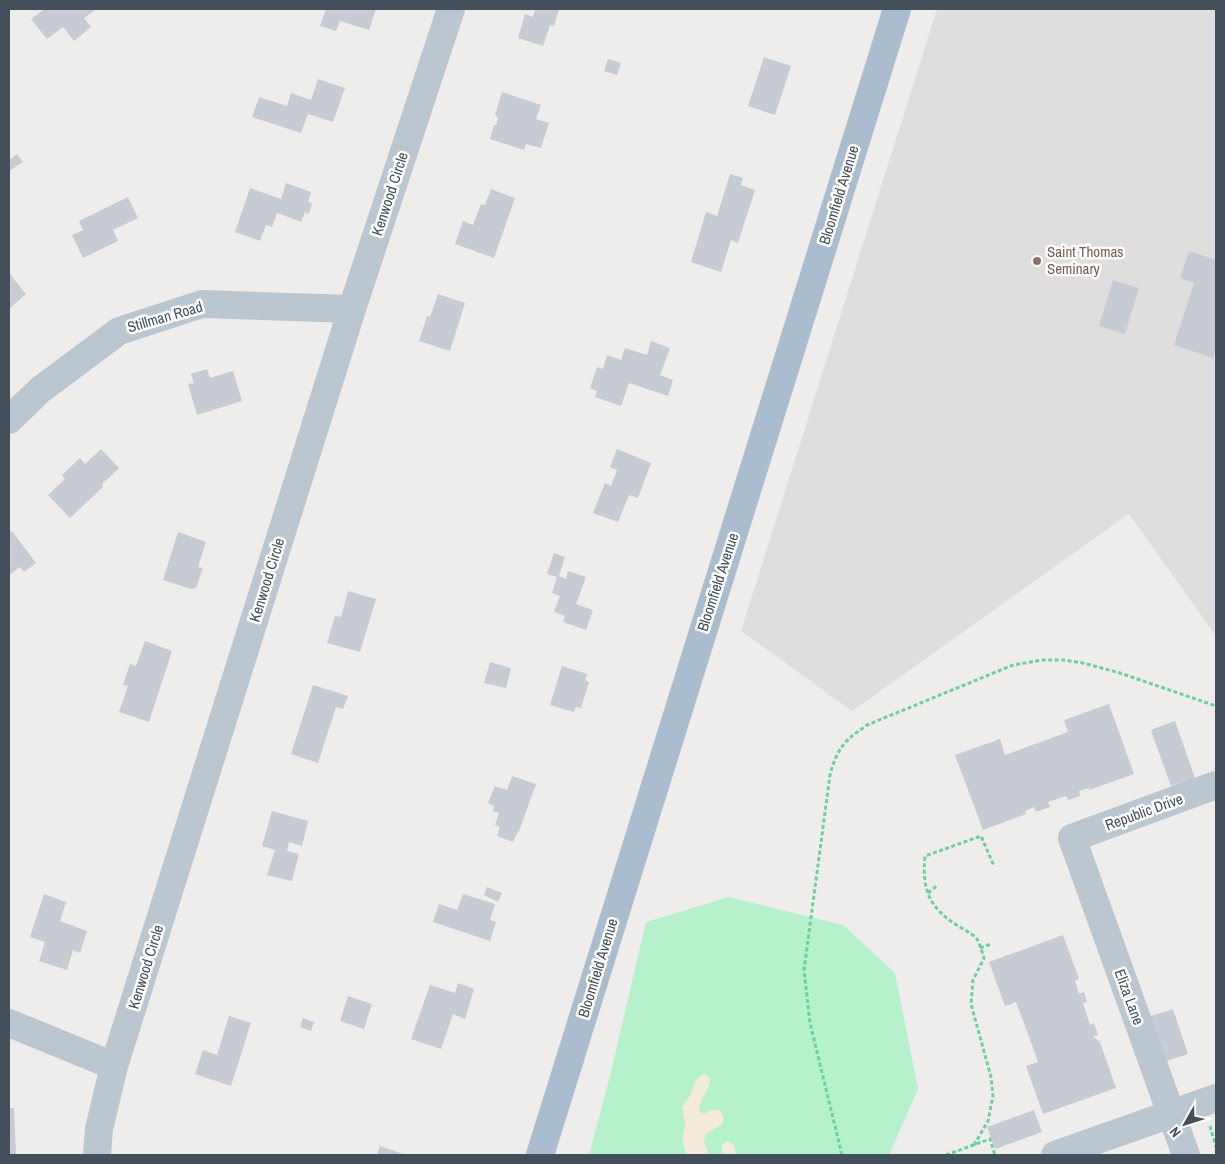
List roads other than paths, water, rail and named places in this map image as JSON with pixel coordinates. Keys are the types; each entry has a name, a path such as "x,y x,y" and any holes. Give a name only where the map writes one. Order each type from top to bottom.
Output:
{"main road":[{"name":"Bloomfield Avenue","path":"540,1155 897,9"}],"street":[{"name":"Kenwood Circle","path":"97,1155 99,1129 114,1066 352,310 451,9"},
{"name":"Stillman Road","path":"9,420 40,390 119,331 202,304 352,310"},
{"name":"Republic Drive","path":"1072,838 1216,785"},
{"name":"Eliza Lane","path":"1072,838 1186,1155"},
{"path":"9,1023 114,1066"},
{"path":"1055,1155 1171,1114 1212,1110"}],"place":[{"name":"Saint Thomas Seminary","path":"1037,261"}]}
